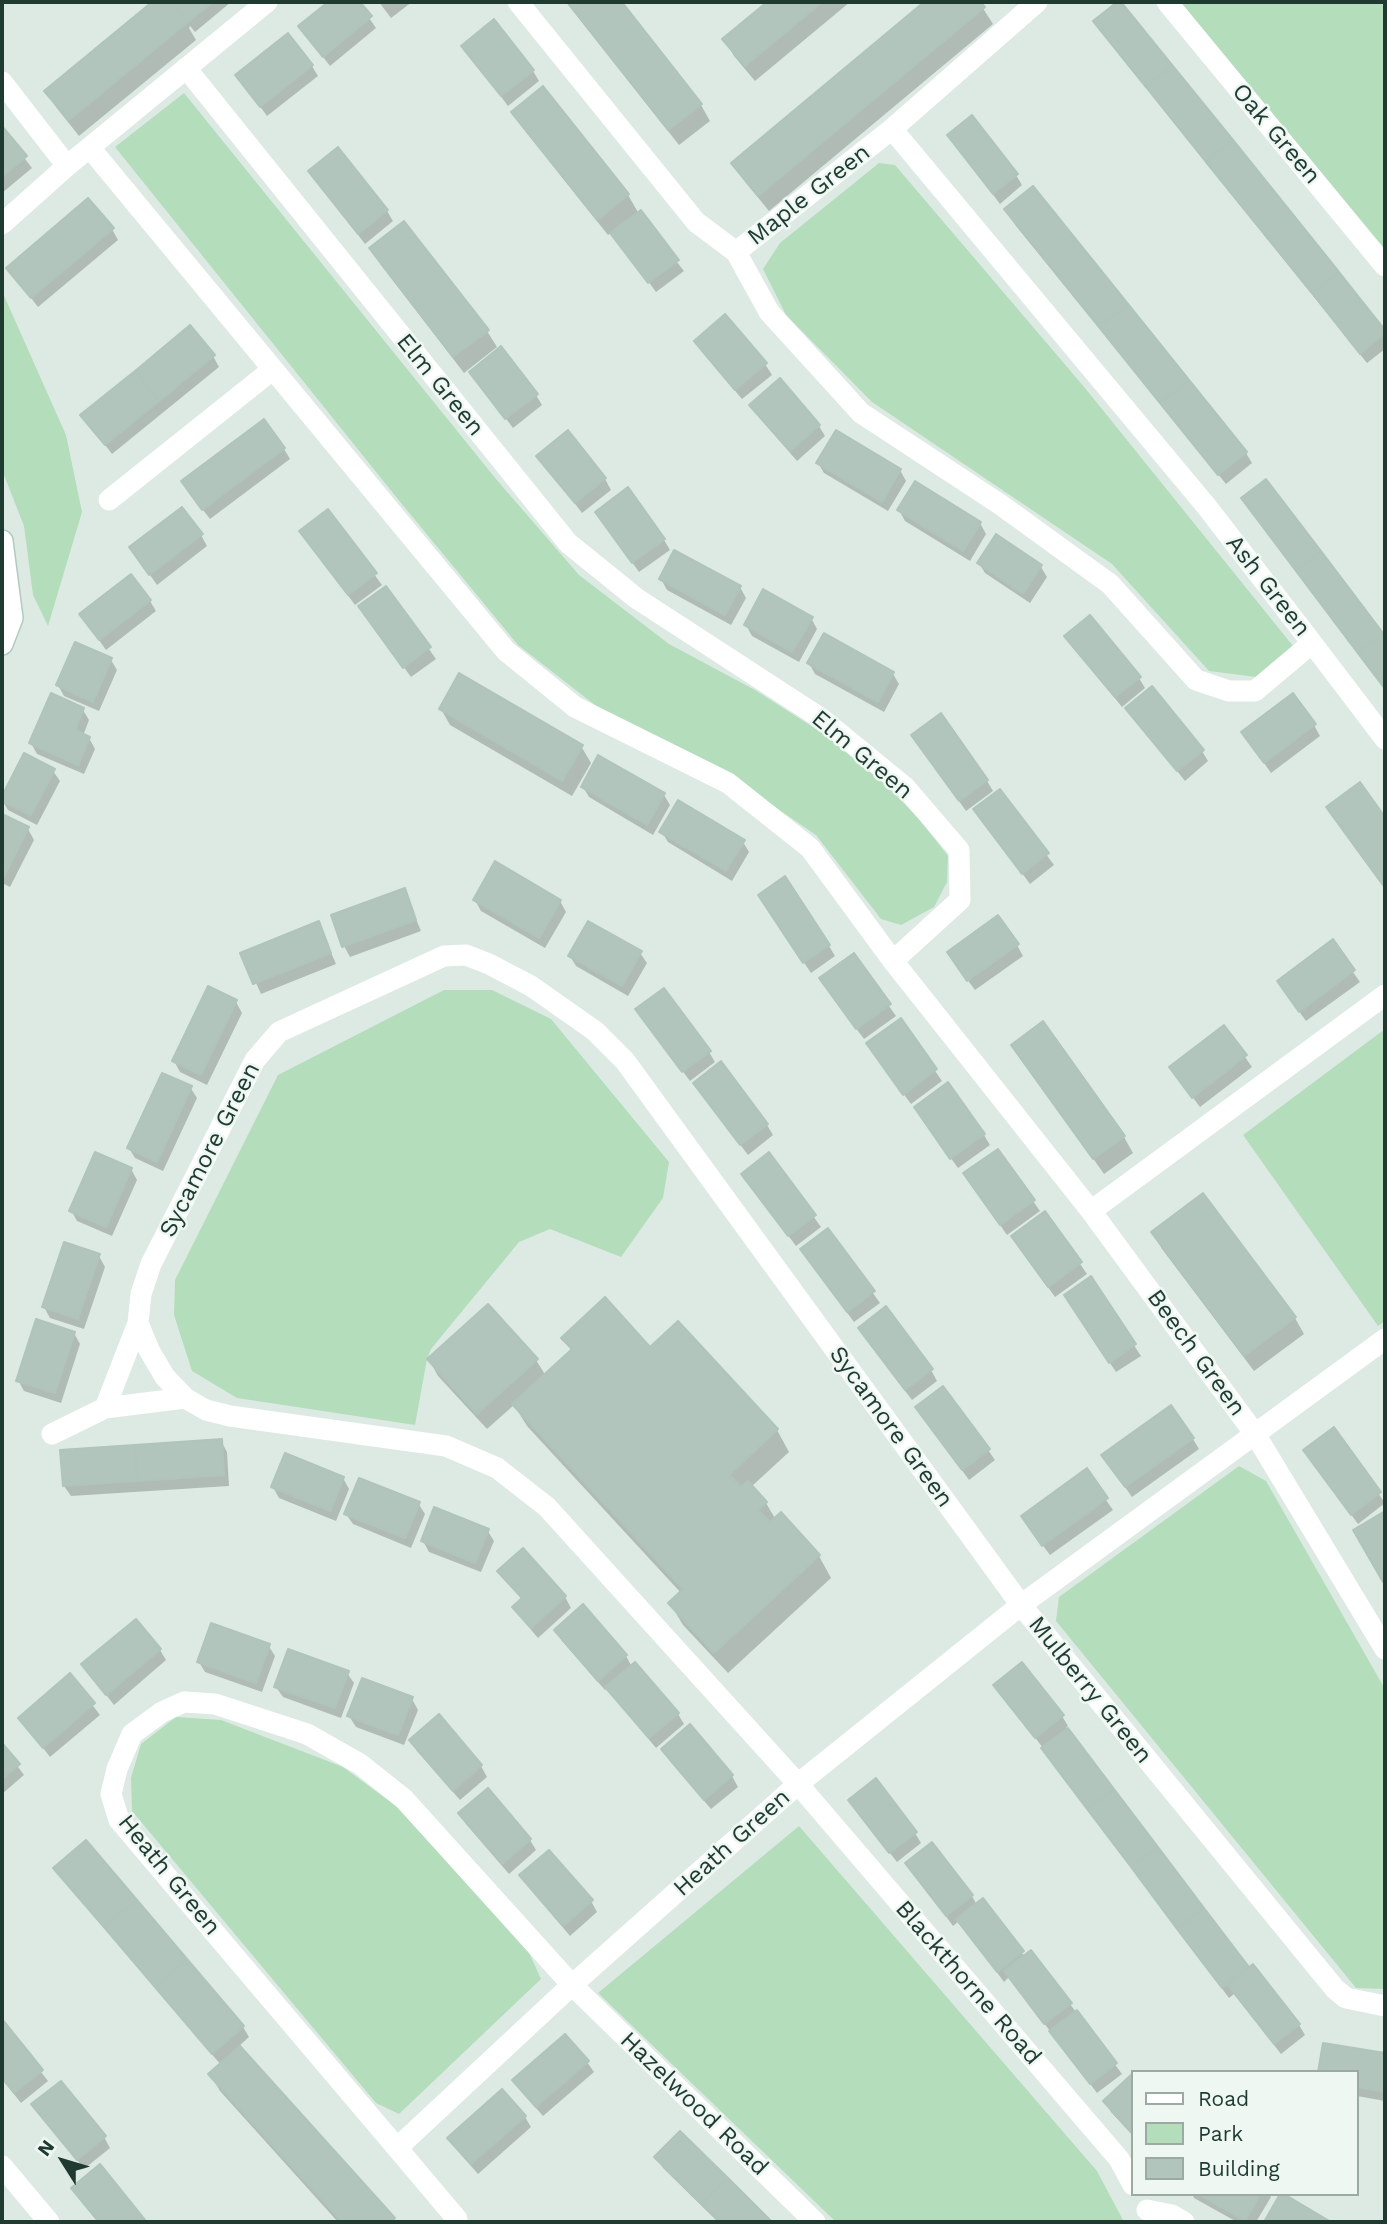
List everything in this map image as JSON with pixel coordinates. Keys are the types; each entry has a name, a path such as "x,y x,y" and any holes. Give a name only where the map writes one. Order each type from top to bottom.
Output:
{"street":[{"path":"2,224 67,166 267,2"},
{"name":"Maple Green","path":"518,2 696,222 736,251 892,129 1037,2"},
{"name":"Oak Green","path":"1167,2 1385,266"},
{"name":"Elm Green","path":"186,68 568,543 636,598 822,719 905,787 959,850 961,900 893,961"},
{"path":"2,82 67,166"},
{"name":"Ash Green","path":"736,251 769,312 861,413 1001,505 1110,584 1196,680 1229,691 1255,691 1312,643 1206,507 892,129"},
{"path":"90,148 506,651 575,707 728,783 810,848 893,961"},
{"path":"109,500 272,370"},
{"path":"2,541 12,618 2,644"},
{"path":"1312,643 1385,739"},
{"name":"Sycamore Green","path":"105,1408 138,1323 141,1294 151,1264 254,1060 279,1032 444,957 466,955 531,986 595,1031 625,1061 1021,1605"},
{"name":"Beech Green","path":"893,961 1091,1211 1255,1434 1385,1339"},
{"path":"1091,1211 1385,995"},
{"path":"138,1323 164,1377 185,1398 206,1410 230,1416 446,1446 497,1468 547,1507 798,1784 1021,1605"},
{"path":"52,1434 105,1408 185,1398"},
{"path":"1255,1434 1385,1649"},
{"name":"Mulberry Green","path":"1255,1434 1021,1605 1335,1989 1346,1997 1385,2006"},
{"name":"Heath Green","path":"572,1985 404,1799 360,1764 307,1734 215,1704 184,1702 162,1712 132,1734 117,1769 111,1794 119,1821 397,2148 572,1985 798,1784"},
{"name":"Blackthorne Road","path":"798,1784 1119,2159 1132,2183"},
{"name":"Hazelwood Road","path":"572,1985 816,2222"},
{"path":"397,2148 457,2221"},
{"path":"2,2166 49,2222"},
{"path":"1145,2209 1172,2215 1184,2222"}],"green space":[{"path":"1180,2 1381,2 1385,8 1385,251"},
{"path":"184,93 496,479 579,575 669,644 755,690 858,756 919,819 948,856 947,882 934,907 901,925 881,919 816,835 728,775 600,709 518,645 115,147"},
{"path":"879,163 895,165 1085,388 1293,646 1256,677 1209,671 1112,564 872,402 786,315 763,269 780,243"},
{"path":"2,291 66,435 82,512 48,626 33,595 24,526 2,470"},
{"path":"444,990 492,990 551,1019 669,1162 663,1198 621,1257 550,1229 519,1242 431,1349 415,1425 237,1398 192,1371 174,1315 175,1280 278,1075"},
{"path":"1385,1029 1385,1321 1378,1326 1243,1135"},
{"path":"1239,1466 1266,1481 1385,1689 1385,1989 1356,1988 1056,1621 1059,1597"},
{"path":"176,1717 221,1720 343,1767 396,1806 527,1948 541,1979 399,2114 376,2103 132,1811 131,1778 141,1744"},
{"path":"799,1826 1097,2171 1124,2222 836,2222 598,1993"}],"building":[{"path":"152,2 171,2 188,22 69,120 44,91"},
{"path":"171,2 213,2 188,22"},
{"path":"328,2 360,2 372,16 323,57 298,26"},
{"path":"567,2 622,2 702,104 668,130"},
{"path":"767,2 822,2 745,66 722,39"},
{"path":"924,2 981,2 985,7 758,196 731,163"},
{"path":"1117,2 1121,2 1172,65 1146,87 1093,21"},
{"path":"494,19 534,70 501,96 461,46"},
{"path":"288,33 313,65 260,107 235,75"},
{"path":"1172,65 1233,140 1206,162 1146,87"},
{"path":"543,86 629,194 597,220 511,112"},
{"path":"972,115 1018,174 993,194 947,135"},
{"path":"2,126 27,156 2,177"},
{"path":"1233,140 1339,272 1312,293 1206,162"},
{"path":"338,147 388,210 358,234 308,171"},
{"path":"1033,186 1128,304 1099,327 1004,209"},
{"path":"88,198 114,228 31,298 6,268"},
{"path":"641,210 679,260 648,283 610,233"},
{"path":"404,221 489,330 453,357 369,248"},
{"path":"1339,272 1385,330 1385,333 1360,354 1312,293"},
{"path":"1128,304 1189,380 1160,403 1099,327"},
{"path":"725,314 767,363 735,390 694,341"},
{"path":"190,325 215,355 159,401 135,371"},
{"path":"501,346 538,394 505,419 469,372"},
{"path":"135,371 159,401 105,445 80,415"},
{"path":"780,378 820,425 790,451 749,405"},
{"path":"1189,380 1247,452 1218,475 1160,403"},
{"path":"264,419 285,448 202,510 181,481"},
{"path":"568,430 606,478 575,503 536,456"},
{"path":"836,430 901,469 882,502 816,463"},
{"path":"1266,479 1321,551 1296,571 1241,498"},
{"path":"915,481 981,522 963,551 897,510"},
{"path":"628,487 665,539 632,563 595,512"},
{"path":"182,507 203,534 149,575 129,547"},
{"path":"328,509 377,573 348,595 299,531"},
{"path":"996,534 1042,565 1023,594 977,563"},
{"path":"674,550 741,586 725,615 659,579"},
{"path":"1321,551 1383,633 1357,652 1296,571"},
{"path":"131,574 151,600 99,640 79,614"},
{"path":"386,586 431,647 403,668 358,606"},
{"path":"763,589 813,617 792,652 744,625"},
{"path":"1090,615 1141,677 1115,697 1064,636"},
{"path":"824,633 894,672 878,702 807,663"},
{"path":"1383,633 1385,636 1385,689 1357,652"},
{"path":"75,642 112,658 93,702 56,685"},
{"path":"459,673 583,745 562,781 439,709"},
{"path":"1152,686 1204,750 1177,771 1125,708"},
{"path":"51,693 84,708 75,730 90,737 78,765 29,743"},
{"path":"1293,693 1316,724 1264,763 1241,732"},
{"path":"941,713 988,780 959,801 911,735"},
{"path":"24,753 55,769 31,815 2,801"},
{"path":"598,755 665,793 647,825 581,787"},
{"path":"1360,782 1385,817 1385,888 1326,807"},
{"path":"1000,789 1049,853 1022,874 973,809"},
{"path":"678,800 745,840 726,871 659,832"},
{"path":"2,814 29,827 4,877 2,876"},
{"path":"495,861 561,900 539,938 473,900"},
{"path":"785,876 830,945 803,963 758,895"},
{"path":"405,888 416,920 342,947 331,915"},
{"path":"998,915 1019,944 967,981 947,952"},
{"path":"319,921 331,953 253,984 240,953"},
{"path":"588,921 642,951 622,986 568,956"},
{"path":"1333,939 1355,970 1299,1012 1277,981"},
{"path":"854,953 891,1004 856,1029 819,978"},
{"path":"208,986 237,1000 201,1075 172,1061"},
{"path":"664,988 711,1051 682,1072 635,1009"},
{"path":"901,1018 937,1069 903,1095 866,1043"},
{"path":"1043,1021 1125,1136 1093,1159 1011,1045"},
{"path":"1224,1025 1247,1055 1192,1098 1169,1067"},
{"path":"721,1061 768,1124 740,1145 693,1083"},
{"path":"162,1073 192,1086 157,1162 127,1148"},
{"path":"948,1082 985,1134 950,1159 914,1107"},
{"path":"998,1149 1035,1200 1000,1225 963,1173"},
{"path":"95,1152 132,1168 106,1227 69,1211"},
{"path":"769,1152 816,1215 788,1236 741,1174"},
{"path":"1203,1193 1296,1317 1244,1356 1151,1232"},
{"path":"1045,1211 1082,1262 1048,1287 1011,1236"},
{"path":"828,1228 875,1291 847,1312 800,1249"},
{"path":"64,1242 100,1254 78,1319 42,1307"},
{"path":"1091,1276 1136,1344 1109,1363 1064,1295"},
{"path":"605,1297 650,1347 678,1321 778,1429 729,1475 741,1487 748,1481 767,1502 758,1510 770,1522 781,1512 820,1555 714,1653 668,1603 683,1589 512,1404 572,1349 561,1338"},
{"path":"488,1304 538,1359 477,1414 427,1359"},
{"path":"886,1306 933,1369 905,1390 858,1328"},
{"path":"36,1319 75,1332 55,1393 16,1381"},
{"path":"943,1386 990,1449 962,1470 915,1407"},
{"path":"1171,1405 1194,1438 1125,1487 1101,1455"},
{"path":"1334,1427 1381,1492 1351,1515 1303,1450"},
{"path":"222,1439 224,1475 137,1481 135,1445"},
{"path":"135,1445 137,1481 63,1486 60,1450"},
{"path":"285,1453 344,1477 330,1511 271,1487"},
{"path":"1087,1468 1108,1498 1042,1546 1021,1516"},
{"path":"359,1478 420,1502 405,1538 344,1514"},
{"path":"434,1507 489,1529 475,1563 421,1541"},
{"path":"1385,1511 1385,1581 1383,1582 1353,1530"},
{"path":"523,1548 566,1596 531,1628 512,1607 522,1598 497,1571"},
{"path":"583,1604 627,1655 598,1681 554,1630"},
{"path":"136,1619 161,1649 106,1695 81,1664"},
{"path":"211,1623 270,1644 256,1683 197,1662"},
{"path":"288,1649 349,1671 335,1708 274,1687"},
{"path":"635,1662 679,1713 649,1738 605,1687"},
{"path":"1022,1662 1064,1715 1035,1738 993,1685"},
{"path":"70,1673 95,1703 43,1748 18,1718"},
{"path":"362,1678 413,1697 398,1735 347,1716"},
{"path":"439,1714 482,1765 453,1791 409,1740"},
{"path":"690,1724 733,1775 704,1800 661,1749"},
{"path":"1068,1728 1114,1789 1087,1809 1041,1748"},
{"path":"2,1743 20,1764 2,1779"},
{"path":"876,1778 917,1832 889,1853 848,1800"},
{"path":"488,1788 531,1839 502,1864 458,1813"},
{"path":"1114,1789 1158,1847 1131,1867 1087,1809"},
{"path":"86,1840 137,1900 104,1927 53,1868"},
{"path":"932,1842 973,1895 946,1916 905,1863"},
{"path":"1158,1847 1204,1908 1177,1929 1131,1867"},
{"path":"549,1850 593,1900 563,1926 519,1875"},
{"path":"983,1898 1024,1951 997,1972 956,1919"},
{"path":"137,1900 187,1959 155,1987 104,1927"},
{"path":"1204,1908 1249,1967 1222,1988 1177,1929"},
{"path":"1031,1950 1072,2003 1044,2024 1004,1971"},
{"path":"187,1959 244,2026 212,2054 155,1987"},
{"path":"1253,1964 1300,2024 1274,2044 1227,1984"},
{"path":"1077,2010 1117,2063 1090,2084 1049,2031"},
{"path":"2,2019 43,2070 14,2093 2,2078"},
{"path":"565,2034 589,2061 536,2107 512,2080"},
{"path":"1323,2043 1385,2053 1385,2092 1359,2087 1359,2070 1318,2070"},
{"path":"240,2046 395,2218 391,2222 342,2222 208,2074"},
{"path":"1132,2074 1132,2133 1103,2101"},
{"path":"61,2081 106,2136 77,2160 31,2104"},
{"path":"502,2089 526,2116 471,2164 447,2138"},
{"path":"680,2131 728,2178 702,2204 654,2157"},
{"path":"100,2164 145,2220 99,2222 71,2188"},
{"path":"728,2178 772,2222 720,2222 702,2204"},
{"path":"1201,2196 1259,2196 1245,2221"},
{"path":"1279,2196 1287,2196 1331,2222 1264,2222"}]}
